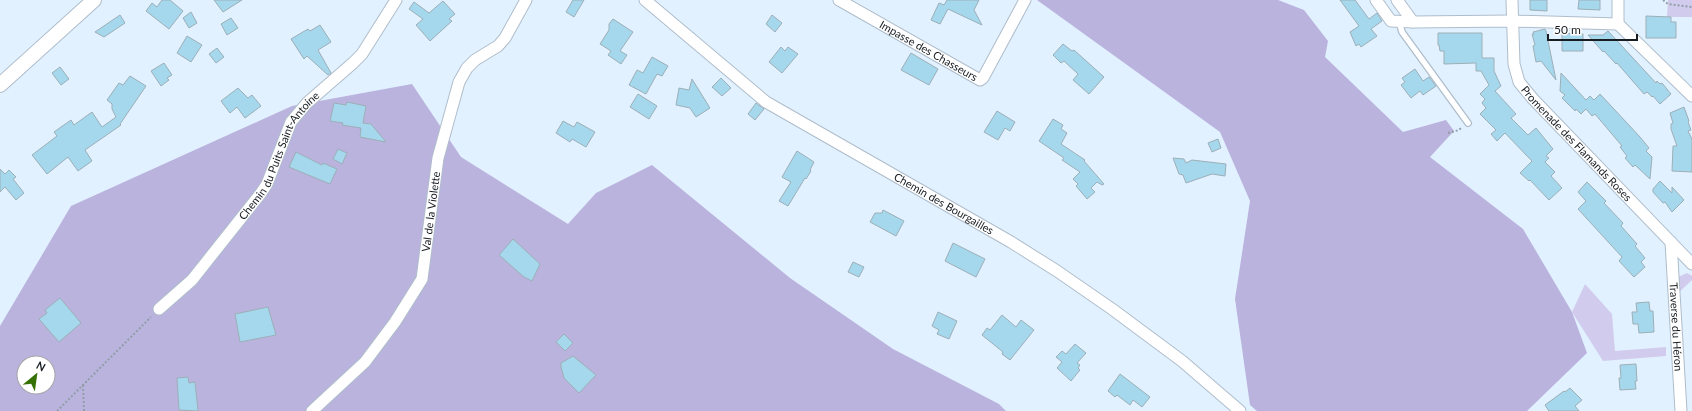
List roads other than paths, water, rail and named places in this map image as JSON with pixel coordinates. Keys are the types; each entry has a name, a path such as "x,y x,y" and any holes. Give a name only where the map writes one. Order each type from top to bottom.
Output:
{"street":[{"path":"0,85 94,0"},
{"name":"Chemin du Puits Saint-Antoine","path":"159,309 192,280 261,193 267,184 291,122 306,103 362,54 396,0"},
{"name":"Val de la Violette","path":"312,411 365,362 395,322 422,279 438,158 459,82 467,68 475,60 498,46 505,38 526,0"},
{"name":"Chemin des Bourgailles","path":"645,0 766,102 1011,242 1057,271 1176,356 1240,411"},
{"name":"Impasse des Chasseurs","path":"839,0 980,80 983,78 1025,0"},
{"path":"1376,0 1391,21 1512,21 1618,24 1692,96"},
{"path":"1397,0 1413,22"},
{"name":"Promenade des Flamands Roses","path":"1512,0 1514,64 1519,82 1533,99 1692,264"},
{"path":"1618,0 1618,24"},
{"name":"Traverse du Héron","path":"1671,242 1681,411"}],"lane":[{"path":"1399,21 1402,32 1468,123"}]}
